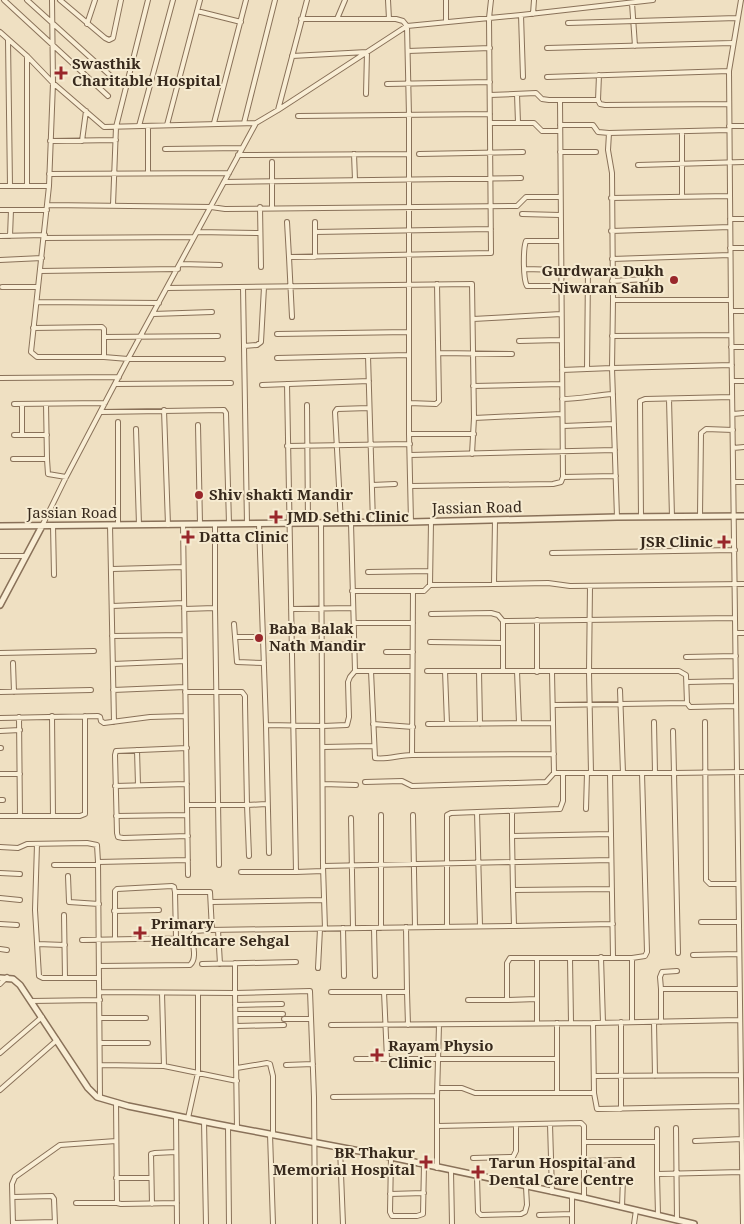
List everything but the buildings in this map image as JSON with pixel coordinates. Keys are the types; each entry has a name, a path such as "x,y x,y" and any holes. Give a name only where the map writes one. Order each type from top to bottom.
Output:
{"street":[{"path":"4,0 108,96"},
{"path":"28,0 113,78"},
{"path":"52,0 53,83 49,186 31,350 34,356 222,359"},
{"path":"60,0 107,40 113,38 122,0"},
{"path":"88,24 94,0"},
{"path":"113,205 116,127 148,0"},
{"path":"139,126 173,0"},
{"path":"166,125 200,0"},
{"path":"214,123 246,0"},
{"path":"244,123 275,0"},
{"path":"278,110 307,0"},
{"path":"337,19 344,0"},
{"path":"388,0 389,19"},
{"path":"446,0 446,22"},
{"path":"289,257 489,254 492,252 489,18 491,0"},
{"path":"533,14 534,0"},
{"path":"0,605 128,359 256,123 407,26 521,16 652,0"},
{"path":"740,0 729,71 729,162 735,516 738,922 739,954 742,970 739,989 742,1012 740,1020 743,1224"},
{"path":"632,2 635,46"},
{"path":"197,11 241,22"},
{"path":"521,16 523,77"},
{"path":"568,23 737,18"},
{"path":"301,20 389,19 400,20 407,26 411,522"},
{"path":"0,32 53,83 104,127 256,123"},
{"path":"8,40 10,186"},
{"path":"547,48 732,43"},
{"path":"408,51 490,48"},
{"path":"292,56 367,52"},
{"path":"366,94 367,52"},
{"path":"27,56 27,186"},
{"path":"547,77 729,71"},
{"path":"599,75 598,100 600,104 605,106 729,104"},
{"path":"387,84 490,82"},
{"path":"490,95 536,93 543,99 598,100"},
{"path":"517,94 518,123"},
{"path":"411,486 557,483 561,482 563,477 560,100"},
{"path":"82,141 86,111"},
{"path":"298,116 490,114"},
{"path":"490,123 534,123 542,131 560,131"},
{"path":"560,125 593,125 598,132 609,134 682,132 744,126"},
{"path":"148,129 148,173"},
{"path":"682,132 682,197"},
{"path":"609,134 608,150 612,173 612,368 617,517"},
{"path":"50,141 116,140"},
{"path":"165,149 242,148"},
{"path":"419,154 523,152"},
{"path":"560,152 596,152"},
{"path":"354,154 355,180"},
{"path":"238,155 409,154"},
{"path":"272,162 272,207"},
{"path":"638,165 744,162"},
{"path":"49,174 229,173"},
{"path":"224,182 521,178"},
{"path":"0,186 49,186"},
{"path":"611,198 730,196"},
{"path":"0,210 113,205 211,206 225,209 260,207 517,206 526,197 560,197"},
{"path":"260,207 261,267"},
{"path":"10,236 11,210"},
{"path":"522,214 560,215"},
{"path":"730,219 744,219"},
{"path":"287,222 292,317"},
{"path":"315,222 315,257"},
{"path":"611,231 730,227"},
{"path":"315,232 491,230"},
{"path":"197,232 260,233"},
{"path":"0,236 194,237"},
{"path":"561,241 526,241 525,270 527,286 561,286"},
{"path":"730,248 744,248"},
{"path":"612,259 730,255"},
{"path":"0,260 42,258"},
{"path":"180,264 220,265"},
{"path":"40,271 178,268"},
{"path":"525,270 561,270"},
{"path":"587,369 588,272"},
{"path":"612,281 646,279"},
{"path":"409,403 436,404 439,401 437,284"},
{"path":"167,288 472,284 474,418 472,454"},
{"path":"2,287 38,286"},
{"path":"243,287 246,524"},
{"path":"244,346 257,345 261,342 264,287"},
{"path":"612,300 731,300"},
{"path":"37,302 159,303"},
{"path":"731,312 744,311"},
{"path":"153,314 212,312"},
{"path":"472,319 561,314"},
{"path":"33,328 104,328 104,357"},
{"path":"277,334 409,332"},
{"path":"612,336 731,335"},
{"path":"104,337 218,336"},
{"path":"519,341 561,340"},
{"path":"732,347 744,347"},
{"path":"439,353 512,354"},
{"path":"277,358 409,355"},
{"path":"368,356 373,523"},
{"path":"562,370 732,365"},
{"path":"0,378 119,377"},
{"path":"262,386 369,381"},
{"path":"732,381 744,381"},
{"path":"116,384 231,383"},
{"path":"287,384 296,872"},
{"path":"473,386 562,384"},
{"path":"562,400 584,399 597,395 613,394"},
{"path":"641,516 640,402 645,399 732,397"},
{"path":"669,399 672,517"},
{"path":"14,404 105,403"},
{"path":"22,404 22,435"},
{"path":"46,404 48,474 66,477"},
{"path":"307,405 308,523"},
{"path":"101,412 221,408 225,411 229,524"},
{"path":"340,523 336,411 342,408 370,408"},
{"path":"164,410 168,524"},
{"path":"733,414 744,413"},
{"path":"474,418 562,414"},
{"path":"118,422 118,525"},
{"path":"562,426 614,424"},
{"path":"198,425 200,524"},
{"path":"136,429 139,525"},
{"path":"700,516 701,433 705,429 733,430"},
{"path":"14,435 47,434"},
{"path":"409,434 474,434"},
{"path":"288,446 410,444"},
{"path":"733,448 744,448"},
{"path":"410,455 615,450"},
{"path":"13,459 47,459"},
{"path":"563,477 616,476"},
{"path":"734,482 744,482"},
{"path":"372,485 395,484"},
{"name":"Jassian Road","path":"0,526 373,523 641,516 744,516"},
{"path":"494,584 495,520"},
{"path":"430,585 431,522"},
{"path":"318,968 324,900 321,523"},
{"path":"266,726 323,726 345,725 348,723 348,682 355,671 351,523"},
{"path":"183,524 188,875"},
{"path":"215,524 219,865"},
{"path":"259,524 266,726 266,804 269,853"},
{"path":"110,525 114,722"},
{"path":"54,526 54,575"},
{"path":"552,553 735,550"},
{"path":"0,556 26,556"},
{"path":"112,569 183,567"},
{"path":"368,572 430,571"},
{"path":"352,591 424,591 430,585 548,583 565,586 744,584"},
{"path":"586,809 589,773 588,672 590,586"},
{"path":"412,755 413,591"},
{"path":"112,606 184,604"},
{"path":"184,609 215,608"},
{"path":"291,609 353,608"},
{"path":"431,614 491,613 498,615 503,620 503,671"},
{"path":"503,620 735,618"},
{"path":"537,620 538,672"},
{"path":"354,623 413,623"},
{"path":"234,624 237,662 264,663"},
{"path":"736,633 744,633"},
{"path":"112,636 184,635"},
{"path":"235,638 263,637"},
{"path":"430,642 503,643"},
{"path":"322,644 354,645"},
{"path":"0,653 94,651"},
{"path":"386,652 412,652"},
{"path":"686,657 736,656"},
{"path":"113,664 185,661"},
{"path":"13,663 14,692"},
{"path":"355,671 412,671"},
{"path":"371,671 373,746 376,759 412,755 554,754"},
{"path":"426,671 679,671 685,673 687,682 686,703"},
{"path":"446,671 447,724"},
{"path":"479,671 480,724"},
{"path":"517,672 519,723"},
{"path":"365,782 402,781 412,786 546,782 554,773 552,672"},
{"path":"687,682 736,681"},
{"path":"0,692 91,690"},
{"path":"113,690 242,692 244,696 249,856"},
{"path":"620,690 623,773"},
{"path":"553,705 686,703 690,707 736,706"},
{"path":"52,716 52,816"},
{"path":"0,816 80,816 85,814 85,716"},
{"path":"0,718 98,716 102,722 114,722 150,717 185,716"},
{"path":"19,717 20,816"},
{"path":"654,722 655,773"},
{"path":"705,722 706,880 710,884 738,884"},
{"path":"428,724 553,723"},
{"path":"373,724 413,727"},
{"path":"0,730 20,730"},
{"path":"673,731 678,953"},
{"path":"737,738 744,738"},
{"path":"323,747 373,746"},
{"path":"187,748 116,751 115,786 117,833 120,838 188,836"},
{"path":"137,750 138,785"},
{"path":"554,773 744,772"},
{"path":"447,927 447,815 452,813 560,809 563,801 563,773"},
{"path":"610,773 613,957"},
{"path":"507,1000 506,966 508,960 512,958 632,958 643,957 647,952 642,773"},
{"path":"0,774 20,774"},
{"path":"115,786 187,784"},
{"path":"323,784 356,785"},
{"path":"187,805 266,804"},
{"path":"512,810 514,926"},
{"path":"478,812 480,926"},
{"path":"412,814 414,927"},
{"path":"116,816 187,815"},
{"path":"381,815 381,928"},
{"path":"351,818 353,928"},
{"path":"512,836 611,834"},
{"path":"0,847 18,848 25,844 94,843 97,846 100,1098"},
{"path":"37,844 35,910 39,976 43,978 99,978"},
{"path":"54,865 188,860"},
{"path":"241,872 296,872 323,868 381,865 611,860"},
{"path":"0,873 20,874"},
{"path":"738,874 744,874"},
{"path":"68,876 69,902 99,904"},
{"path":"115,939 114,911 115,891 117,888 172,886 175,892 176,938"},
{"path":"513,890 612,889"},
{"path":"175,892 208,891 211,893 212,930"},
{"path":"0,898 20,900"},
{"path":"211,902 324,900"},
{"path":"738,906 744,906"},
{"path":"114,911 159,910"},
{"path":"64,915 66,978"},
{"path":"701,922 738,922"},
{"path":"0,924 17,926"},
{"path":"99,966 190,965 193,962 192,938 195,931 612,924"},
{"path":"406,927 408,1026"},
{"path":"343,928 344,976"},
{"path":"374,928 375,976"},
{"path":"218,930 220,964"},
{"path":"82,940 192,938"},
{"path":"37,944 65,945"},
{"path":"0,950 7,950"},
{"path":"693,955 739,954"},
{"path":"601,957 603,1023"},
{"path":"537,958 537,1023"},
{"path":"570,958 571,1022"},
{"path":"632,958 632,1022"},
{"path":"202,964 296,962"},
{"path":"235,963 237,1128"},
{"path":"661,1022 660,977 662,972 677,971"},
{"path":"0,984 7,977"},
{"path":"0,978 7,977 18,982 91,1092 100,1098 176,1116 584,1198 694,1224"},
{"path":"661,990 739,989"},
{"path":"100,992 235,993 310,991 315,1224"},
{"path":"331,992 407,992"},
{"path":"384,992 387,1059"},
{"path":"162,993 164,1066"},
{"path":"188,1118 198,1073 198,993"},
{"path":"31,1001 100,1000"},
{"path":"468,1000 537,1000"},
{"path":"235,1005 282,1004"},
{"path":"236,1014 282,1014"},
{"path":"1,1051 42,1017"},
{"path":"100,1018 146,1018"},
{"path":"284,1019 311,1019"},
{"path":"331,1025 408,1026 740,1020"},
{"path":"621,1022 621,1109"},
{"path":"654,1022 655,1076"},
{"path":"557,1023 557,1093"},
{"path":"593,1023 594,1093 597,1108 741,1106"},
{"path":"437,1168 439,1025"},
{"path":"236,1026 284,1026"},
{"path":"0,1090 57,1040"},
{"path":"100,1043 148,1043"},
{"path":"356,1059 557,1059"},
{"path":"237,1068 270,1064 272,1076 273,1224"},
{"path":"286,1065 313,1064"},
{"path":"101,1065 164,1066 237,1081"},
{"path":"594,1076 742,1073"},
{"path":"438,1088 462,1088 475,1092 594,1093"},
{"path":"333,1097 438,1096"},
{"path":"116,1102 117,1202"},
{"path":"176,1116 177,1224"},
{"path":"204,1121 206,1224"},
{"path":"437,1126 581,1123 584,1126 584,1198"},
{"path":"550,1124 552,1192"},
{"path":"473,1158 513,1157 516,1148 516,1125"},
{"path":"228,1126 229,1224"},
{"path":"676,1128 677,1220"},
{"path":"657,1129 658,1215"},
{"path":"696,1141 742,1138"},
{"path":"13,1197 52,1196 54,1198 55,1223 13,1224 12,1182 15,1177 60,1145 116,1141"},
{"path":"584,1142 657,1142"},
{"path":"340,1148 343,1224"},
{"path":"152,1204 151,1154 176,1152"},
{"path":"391,1158 390,1215 422,1215 424,1212 424,1165"},
{"path":"584,1161 620,1160"},
{"path":"451,1171 452,1224"},
{"path":"657,1174 742,1172"},
{"path":"477,1177 478,1212 481,1215 525,1212 527,1205 526,1187"},
{"path":"116,1178 151,1178"},
{"path":"622,1207 623,1178"},
{"path":"390,1194 424,1193"},
{"path":"572,1196 572,1224"},
{"path":"76,1203 177,1203"},
{"path":"634,1224 636,1210"},
{"path":"539,1215 572,1214"}],"place":[{"name":"Swasthik Charitable Hospital","path":"61,73"},
{"name":"Gurdwara Dukh Niwaran Sahib","path":"674,280"},
{"name":"Shiv shakti Mandir","path":"199,495"},
{"name":"JMD Sethi Clinic","path":"276,517"},
{"name":"Datta Clinic","path":"188,537"},
{"name":"JSR Clinic","path":"724,542"},
{"name":"Baba Balak Nath Mandir","path":"259,638"},
{"name":"Primary Healthcare Sehgal","path":"140,933"},
{"name":"Rayam Physio Clinic","path":"377,1055"},
{"name":"BR Thakur Memorial Hospital","path":"426,1162"},
{"name":"Tarun Hospital and Dental Care Centre","path":"478,1172"}]}
